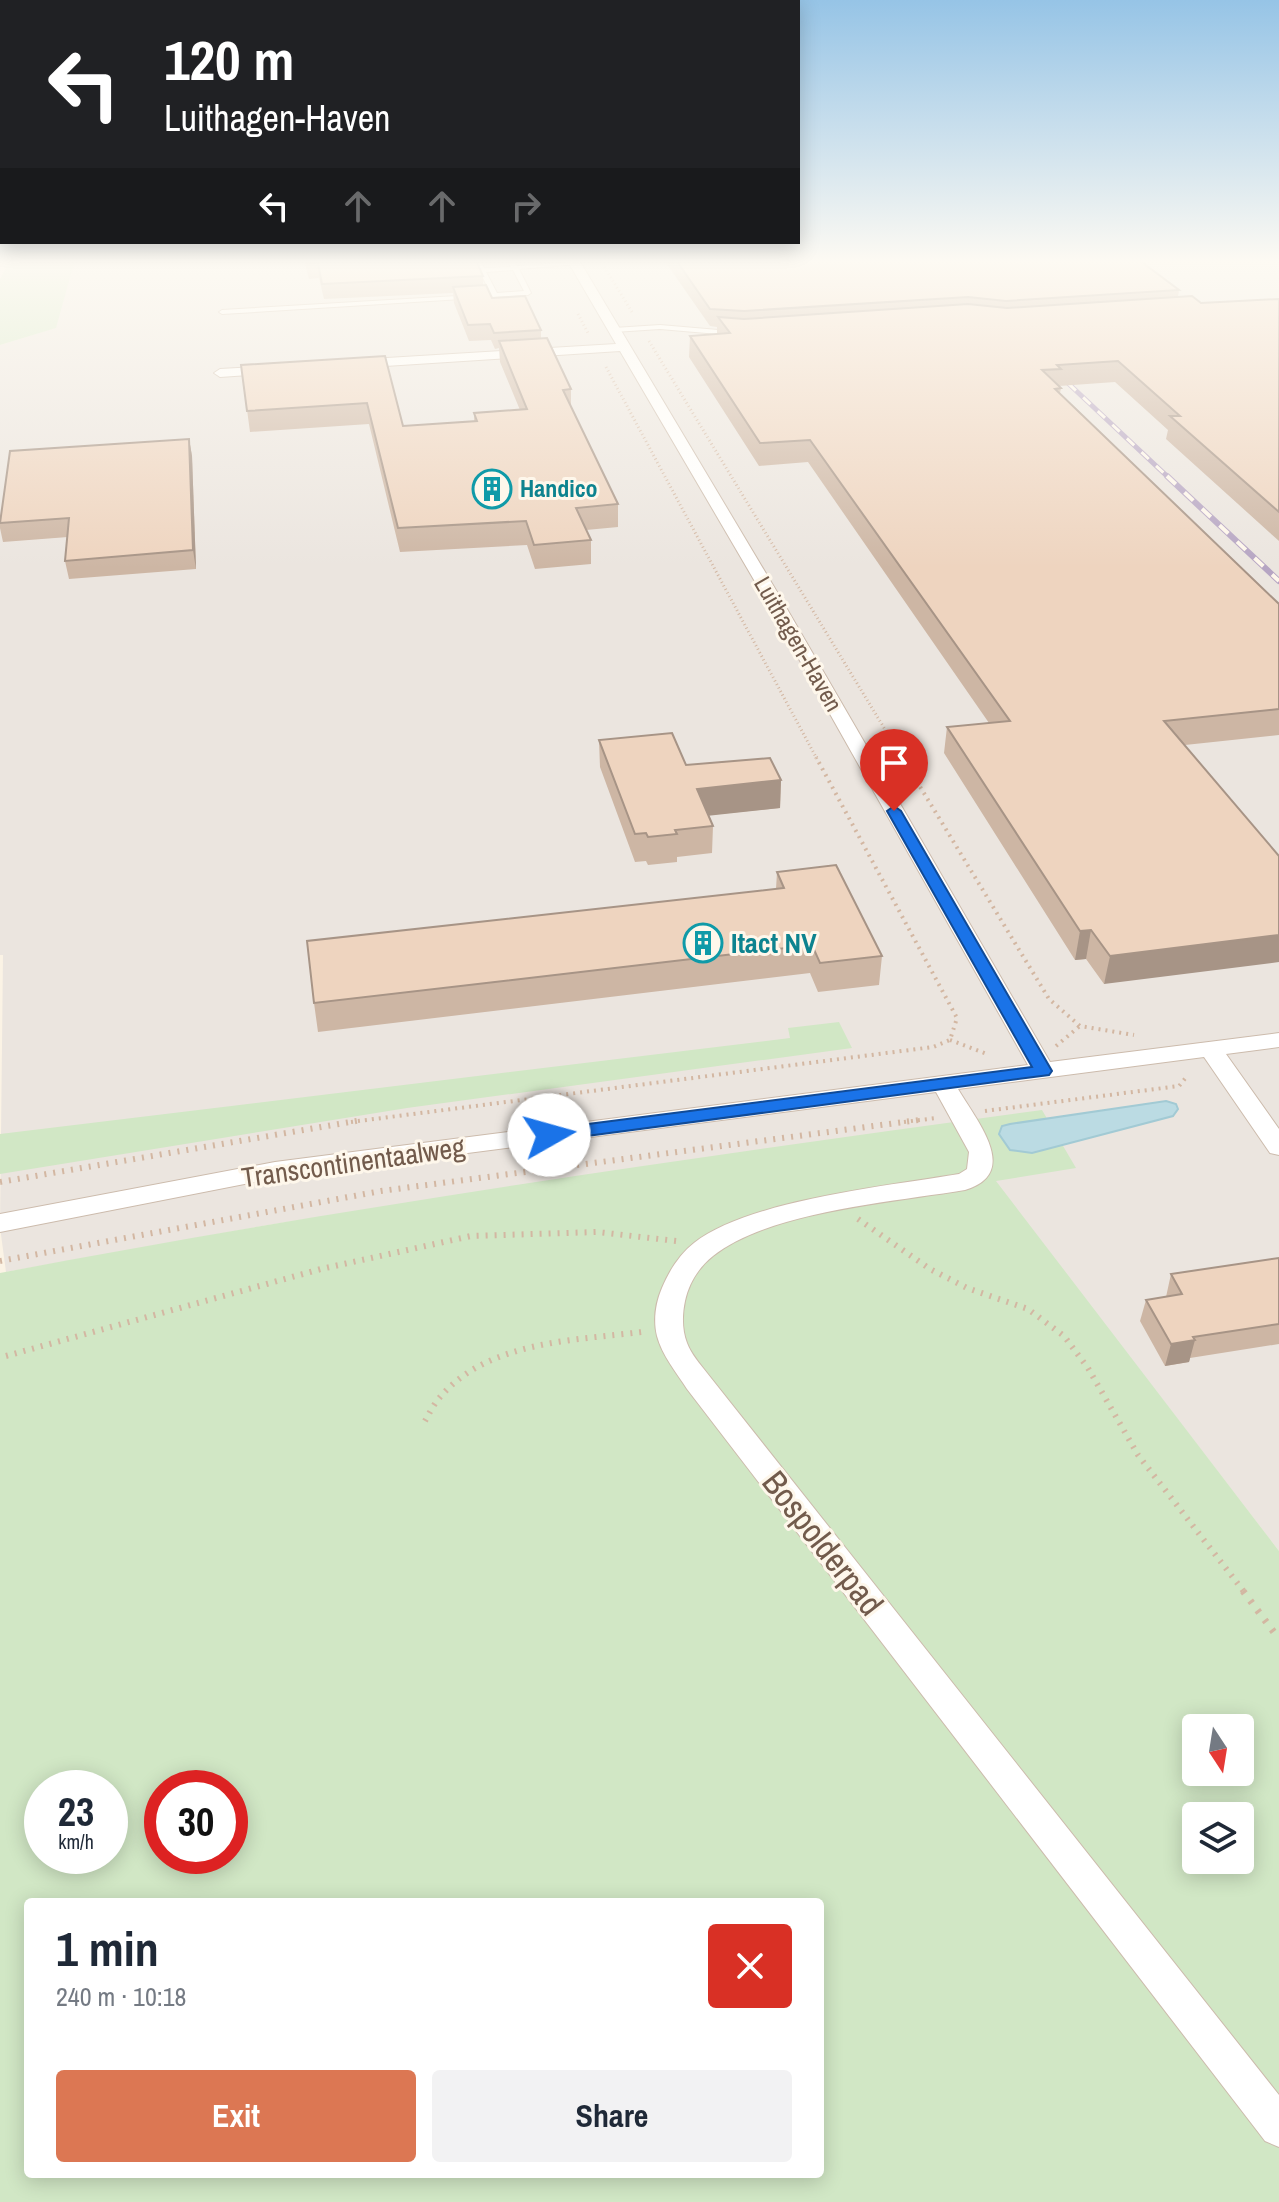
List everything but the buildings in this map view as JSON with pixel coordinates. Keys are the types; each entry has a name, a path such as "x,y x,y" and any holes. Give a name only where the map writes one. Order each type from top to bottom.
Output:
{"street":[{"path":"345,365 380,363"},
{"name":"Luithagen-Haven","path":"633,363 780,611 1043,1071"},
{"path":"220,373 282,369"},
{"name":"Transcontinentaalweg","path":"9,1221 275,1170 1279,1040"},
{"path":"1210,1048 1279,1147"},
{"path":"669,1328 672,1300 683,1270 710,1244 736,1231 770,1220 965,1181 976,1175 982,1165 981,1152 944,1085"},
{"name":"Bospolderpad","path":"669,1328 679,1356 697,1381 1279,2127"}],"path":[{"path":"604,363 957,1018 950,1040"},
{"path":"662,363 1049,999 1080,1026 1138,1036"},
{"path":"1055,1047 1080,1026"},
{"path":"0,1182 399,1114 933,1047 950,1040 993,1056"},
{"path":"0,1261 381,1191 1179,1086 1210,1048"},
{"path":"839,1205 956,1283 1013,1301 1050,1323 1072,1347 1137,1452 1197,1535 1233,1574 1279,1639"},
{"path":"6,1356 321,1269 471,1236 597,1232 710,1244"},
{"path":"425,1421 439,1395 460,1376 489,1361 532,1348 669,1328"}],"shaded area":[{"path":"0,363 1279,363 1279,1551 1065,1273 572,1178 268,1225 6,1272 0,1227 3,955 0,955"}],"green space":[{"path":"839,1022 852,1048 407,1108 0,1174 0,1134 790,1038 788,1028"},
{"path":"1042,1110 1076,1168 996,1181 1279,1551 1279,2202 0,2202 0,1273 390,1205"}],"water":[{"path":"1166,1101 1176,1104 1178,1109 1173,1116 1032,1153 1010,1150 999,1134 1002,1126 1010,1124"}],"railway":[{"path":"1054,370 1169,478"},
{"path":"1167,476 1279,581"}],"place":[{"name":"Handico","path":"492,489"},
{"name":"Itact NV","path":"703,943"}],"route":[{"path":"549,1135 1043,1071 894,811"}]}
